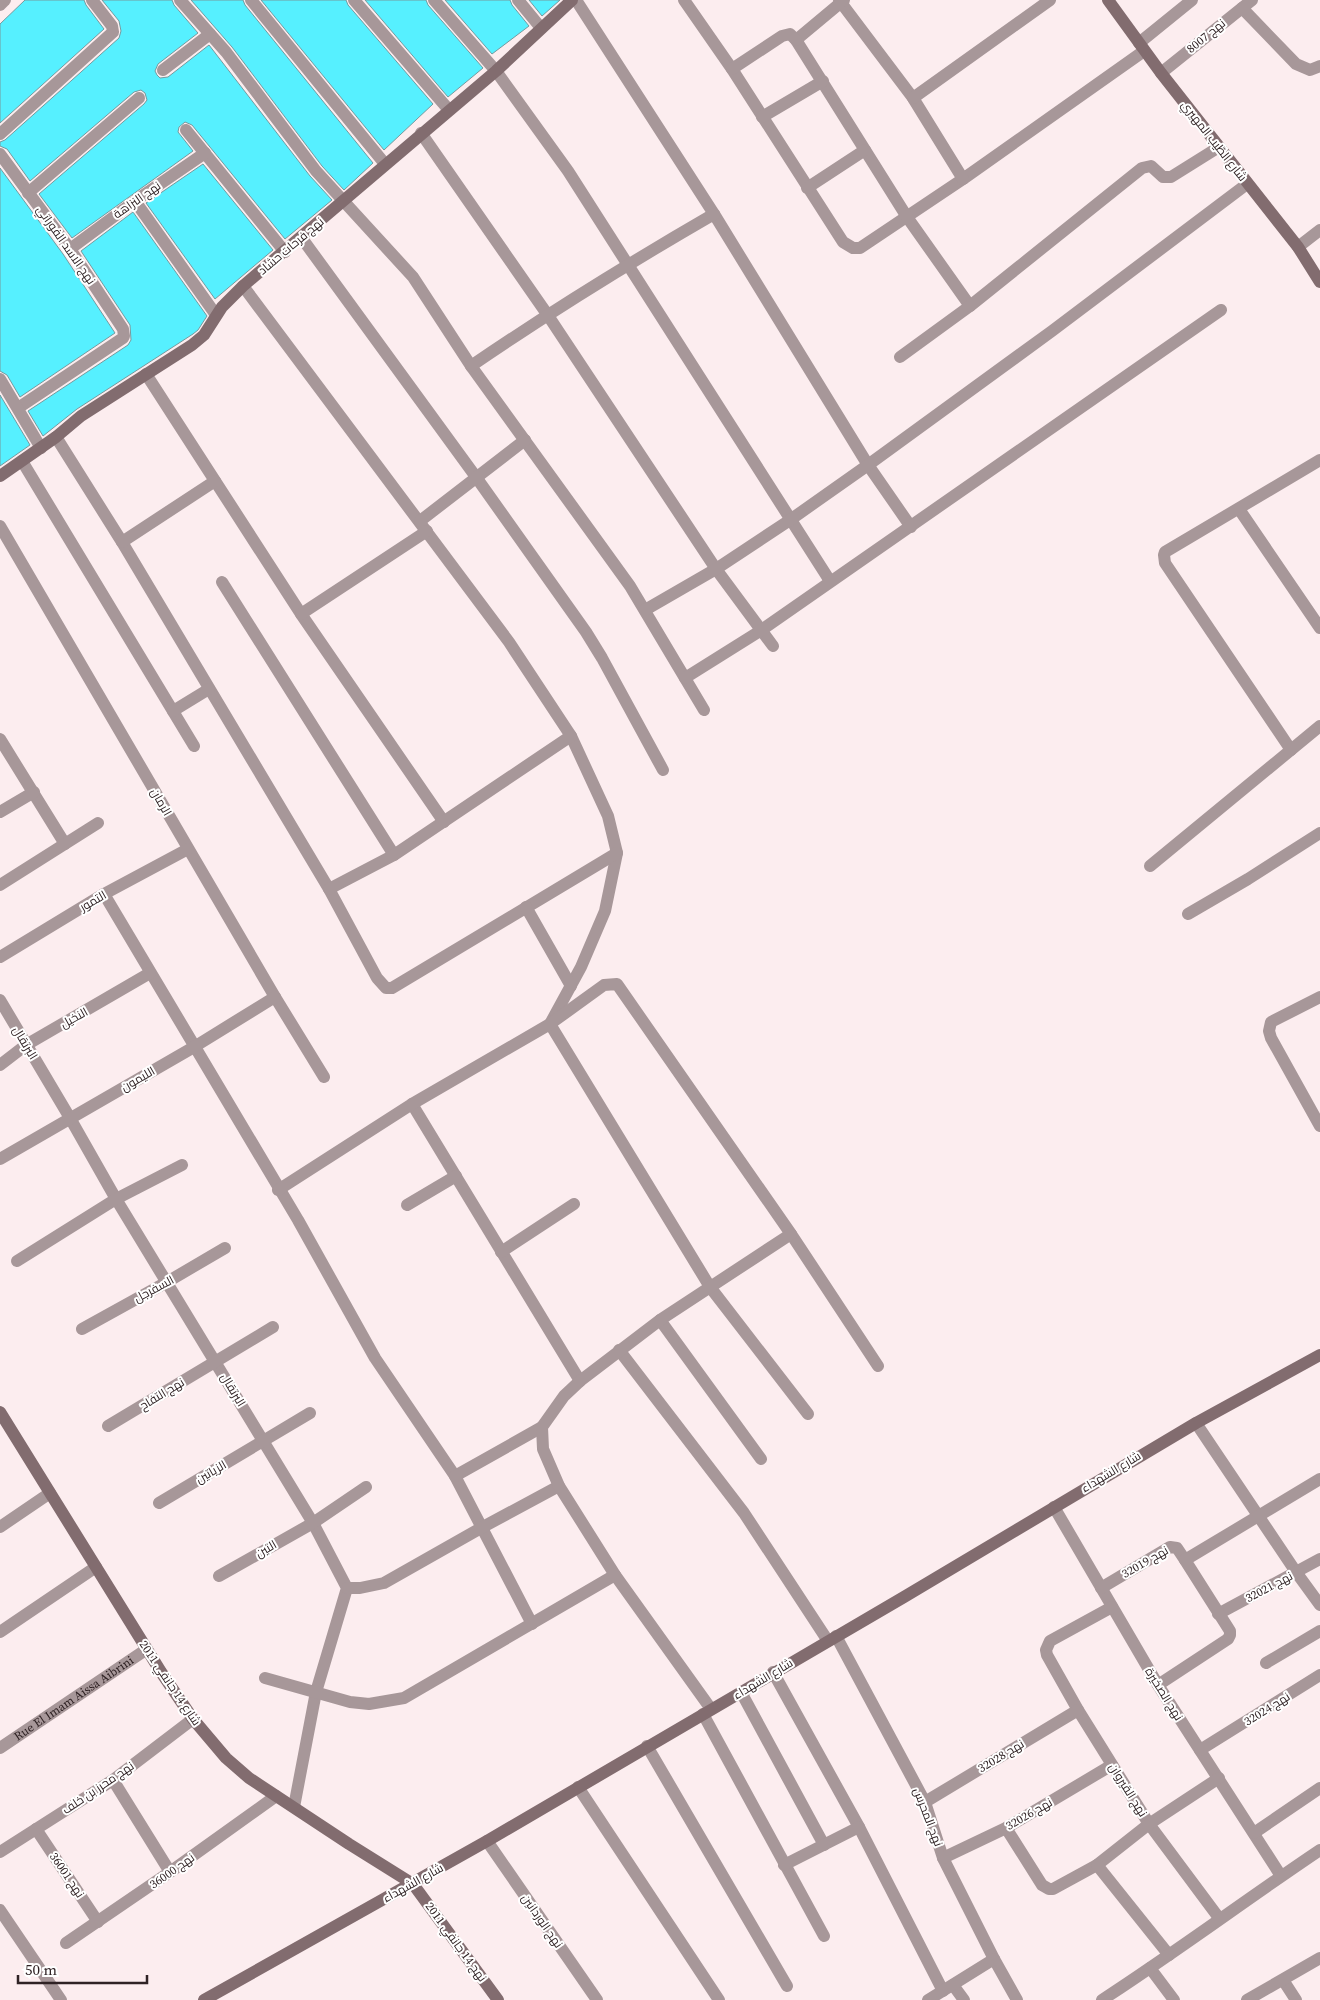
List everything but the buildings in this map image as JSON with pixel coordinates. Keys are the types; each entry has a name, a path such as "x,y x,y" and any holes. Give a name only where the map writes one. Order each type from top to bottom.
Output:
{"street":[{"path":"0,5 5,0"},
{"path":"0,134 113,32 112,26 92,0"},
{"path":"180,0 226,52 298,149 413,277 471,366 645,610 704,710"},
{"path":"251,0 384,164"},
{"path":"354,0 449,110"},
{"path":"434,0 496,71 568,172 830,581"},
{"path":"518,0 541,28"},
{"name":"نهج فرحات حشاد","path":"0,476 56,437 81,416 192,345 211,327 216,315 243,286 344,202 384,164 496,71 572,0"},
{"path":"576,0 714,214 868,465 911,527"},
{"path":"684,0 732,69 843,242 853,248 860,248 963,179 1141,47 1192,0"},
{"path":"913,98 1050,0"},
{"name":"شارع الطّيب المهيري","path":"1108,0 1141,47 1298,247 1320,282"},
{"path":"796,40 841,1 913,98 963,179"},
{"path":"1247,4 1296,64 1310,70 1320,66"},
{"name":"نهج 8007","path":"1161,73 1247,4"},
{"path":"163,70 210,34"},
{"path":"732,69 782,36 790,34 823,81 907,216 970,306"},
{"path":"762,117 823,81"},
{"path":"28,193 139,98"},
{"path":"186,130 285,252"},
{"path":"421,133 547,314 716,569 760,631 773,646"},
{"path":"900,357 970,306 1142,168 1151,166 1163,177 1171,178 1219,147"},
{"path":"807,188 865,150"},
{"name":"نهج النزاهة","path":"70,249 135,200 205,153"},
{"name":"نهج الاسد الفوراتي","path":"0,154 70,249 122,328 124,336 18,408"},
{"path":"645,610 716,569 868,465 1052,331 1248,184"},
{"path":"135,200 216,315"},
{"path":"471,366 547,314 627,264 714,214"},
{"path":"1298,247 1320,230"},
{"path":"302,237 476,477 602,658 663,770"},
{"path":"243,286 509,642 571,736 608,816 617,853 605,911 571,986 550,1024"},
{"path":"685,678 760,631 1221,310"},
{"path":"146,374 301,614 444,822"},
{"path":"0,379 41,448"},
{"path":"56,437 122,542 329,889 378,978 386,988 392,988 617,853"},
{"path":"301,614 424,526 476,477 525,440"},
{"path":"1291,750 1164,559 1165,552 1320,460"},
{"path":"22,461 194,746"},
{"path":"122,542 215,481"},
{"path":"1239,509 1320,628"},
{"name":"الرمان","path":"0,526 275,997 324,1076"},
{"path":"222,582 394,855"},
{"path":"173,711 209,689"},
{"path":"1150,866 1320,726"},
{"path":"329,889 394,855 571,736"},
{"path":"0,739 65,844"},
{"path":"0,812 34,792"},
{"path":"0,885 98,823"},
{"path":"1188,914 1248,879 1320,833"},
{"name":"التمور","path":"0,957 104,894 188,849"},
{"path":"104,894 278,1190 298,1220 375,1358 455,1476 532,1624"},
{"path":"526,908 571,986"},
{"name":"النخيل","path":"0,1065 26,1044 150,973"},
{"path":"278,1190 412,1104 550,1024 604,984 617,984 791,1234 878,1366"},
{"path":"1320,996 1271,1022 1269,1031 1271,1038 1320,1126"},
{"name":"الليمون","path":"0,1159 194,1047 275,997"},
{"name":"البرتقال","path":"0,1000 116,1199 313,1522 347,1588"},
{"path":"550,1024 710,1287 808,1414"},
{"path":"412,1104 580,1380"},
{"path":"17,1261 116,1199 182,1165"},
{"path":"407,1206 456,1176"},
{"path":"501,1252 574,1204"},
{"path":"455,1476 542,1427 555,1407 580,1380 660,1320 791,1234"},
{"name":"السفرجل","path":"82,1329 225,1248"},
{"path":"660,1320 761,1459"},
{"name":"نهج التفاح","path":"108,1426 273,1327"},
{"name":"نهج المحرس","path":"619,1350 744,1513 832,1639 925,1802 944,1858 994,1959 1018,2000"},
{"name":"شارع الشهداء","path":"204,2000 413,1884 832,1639 1196,1422 1320,1355"},
{"name":"شارع 14 جانفي 2011","path":"0,1412 147,1649 193,1719 226,1758 249,1778 413,1884"},
{"name":"الزياتين","path":"158,1503 264,1442 310,1413"},
{"path":"1196,1422 1257,1516 1320,1605"},
{"path":"542,1427 543,1449 559,1486 707,1712 784,1865 824,1936"},
{"path":"1158,1685 1228,1639 1230,1635 1230,1631 1185,1560 1320,1479"},
{"path":"294,1807 316,1692 347,1588 360,1588 384,1583 559,1486"},
{"name":"التين","path":"219,1576 313,1522 366,1487"},
{"path":"0,1527 50,1493"},
{"name":"نهج الصخيرة","path":"1054,1508 1158,1685 1281,1876"},
{"name":"نهج 32019","path":"1101,1588 1170,1547 1176,1548 1185,1560"},
{"name":"نهج 32021","path":"1218,1614 1320,1559"},
{"path":"0,1632 96,1567"},
{"path":"265,1678 350,1702 369,1704 404,1698 616,1575"},
{"name":"نهج القيروان","path":"1112,1607 1050,1641 1046,1650 1047,1655 1078,1710 1149,1824 1219,1918"},
{"path":"1266,1663 1320,1631"},
{"name":"Rue El Imam Aissa Aibrini","path":"0,1748 147,1649"},
{"path":"773,1672 948,1988 964,2000"},
{"name":"نهج 32024","path":"1200,1750 1320,1675"},
{"path":"741,1692 824,1845"},
{"name":"نهج 32028","path":"925,1802 1078,1710"},
{"name":"نهج محرز بن خلف","path":"1,1849 113,1780 193,1719"},
{"path":"647,1746 788,1986"},
{"name":"نهج 32026","path":"944,1858 1006,1828 1112,1765"},
{"path":"1006,1828 1042,1886 1049,1890 1098,1865 1149,1824 1219,1778"},
{"path":"113,1780 170,1872"},
{"path":"578,1787 719,2000"},
{"path":"1254,1833 1320,1788"},
{"name":"نهج 36000","path":"66,1943 276,1796"},
{"path":"784,1865 859,1827"},
{"name":"نهج 36001","path":"36,1829 98,1922"},
{"name":"نهج الوردانين","path":"487,1841 597,2000"},
{"path":"1102,2000 1320,1850"},
{"path":"1098,1865 1169,1955"},
{"name":"نهج 14 جانفي 2011","path":"413,1884 498,2000"},
{"path":"0,1910 61,2000"},
{"path":"1247,2000 1320,1958"},
{"path":"928,2000 994,1959"},
{"path":"1150,1968 1174,2000"},
{"path":"1282,1980 1296,2000"}]}
